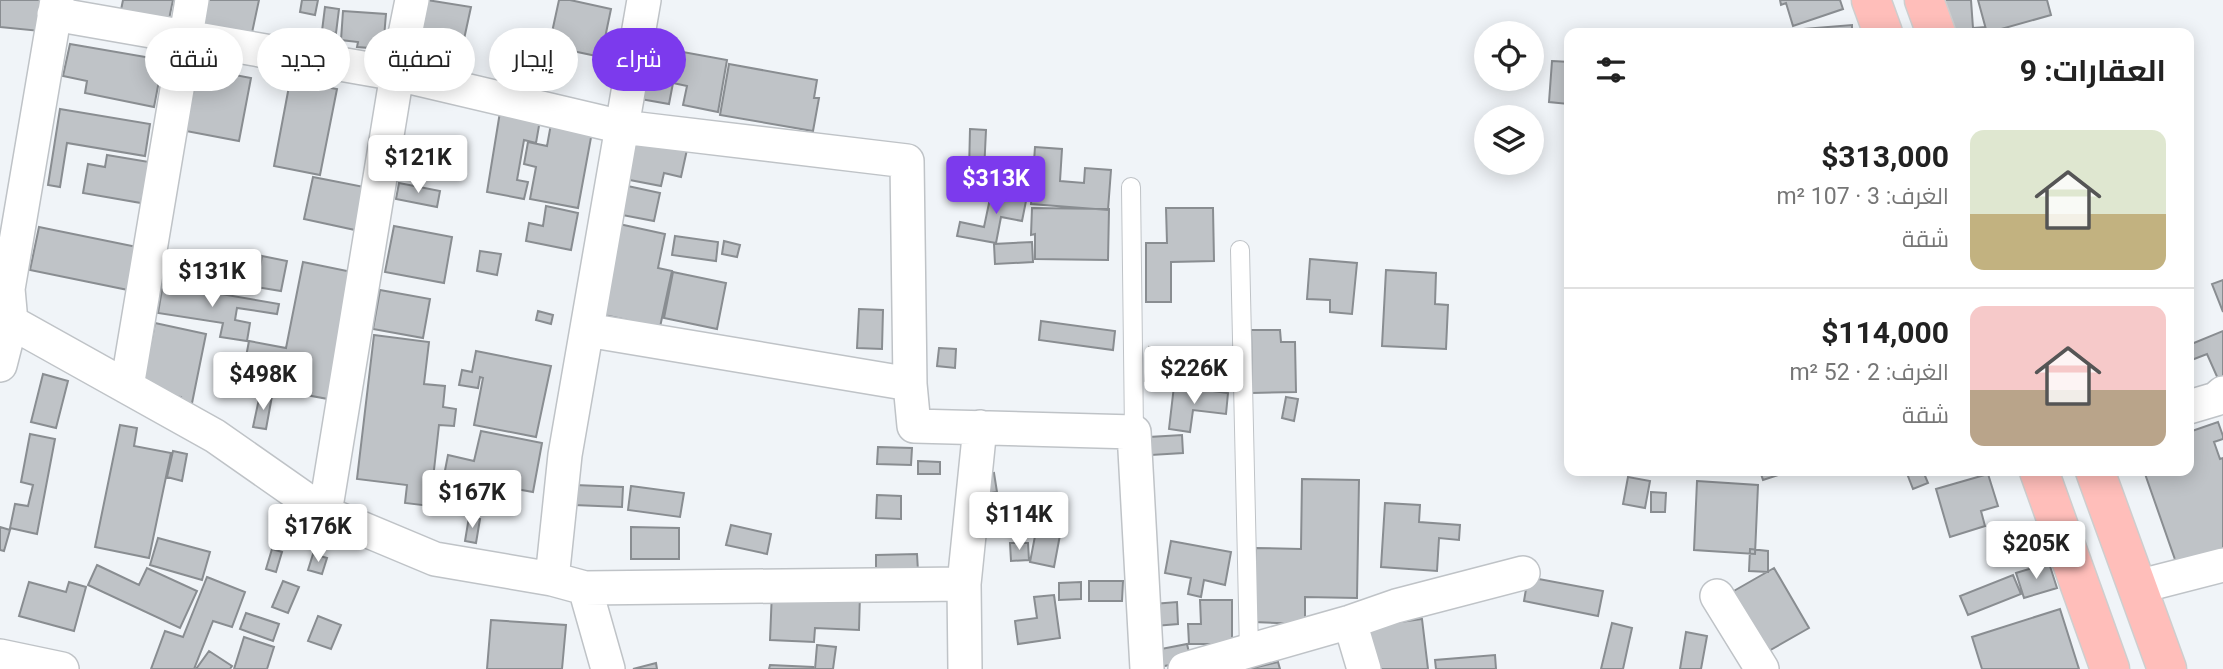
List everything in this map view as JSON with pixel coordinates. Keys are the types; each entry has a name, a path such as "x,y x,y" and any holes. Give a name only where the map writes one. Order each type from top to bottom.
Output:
{"main road":[{"path":"1871,0 1881,28"},
{"path":"1924,0 1934,28"},
{"path":"2041,476 2110,669"},
{"path":"2097,476 2167,669"}],"street":[{"path":"188,28 192,0"},
{"path":"406,28 412,0"},
{"path":"552,579 565,455 644,0"},
{"path":"0,365 8,289 55,7 147,28"},
{"path":"243,47 364,68"},
{"path":"127,387 178,91"},
{"path":"325,513 394,91"},
{"path":"469,91 622,127 907,161 910,384 914,426 1134,432 1147,669"},
{"path":"6,319 215,436 325,513 435,559 552,579 585,588 964,584"},
{"path":"587,330 910,384"},
{"path":"2194,406 2216,399 2223,393"},
{"path":"965,669 964,584 980,427"},
{"path":"2137,587 2223,565"},
{"path":"1200,667 1396,606 1523,573"},
{"path":"585,588 608,669"},
{"path":"1717,596 1762,669"},
{"path":"1350,622 1364,669"},
{"path":"0,656 62,669"}],"lane":[{"path":"1131,187 1134,432"},
{"path":"1240,250 1249,651"}],"building":[{"path":"0,0 43,0 40,31 0,27"},
{"path":"123,0 173,0 168,24 120,15"},
{"path":"208,0 259,0 250,42 243,41 243,28 202,28"},
{"path":"302,0 318,0 315,15 300,12"},
{"path":"427,0 471,7 466,28 421,28"},
{"path":"559,0 611,9 607,28 592,28 592,55 578,52 578,28 553,28"},
{"path":"1780,0 1840,0 1843,9 1793,26 1786,3 1781,5"},
{"path":"1942,0 1971,0 1973,28 1944,28"},
{"path":"1978,0 2047,0 2051,15 2005,28 1986,28"},
{"path":"325,7 339,9 337,28 322,28"},
{"path":"343,11 386,14 385,28 364,28 364,48 357,47 358,42 350,41 350,28 342,28"},
{"path":"1852,25 1852,28 1816,28"},
{"path":"70,44 145,57 145,91 157,91 154,107 85,93 87,81 63,76"},
{"path":"686,53 727,60 718,112 683,105 687,86"},
{"path":"1552,61 1564,62 1564,104 1549,102"},
{"path":"729,64 817,80 814,98 819,98 813,131 720,115"},
{"path":"243,76 251,78 239,141 186,131 194,91 243,91"},
{"path":"288,91 337,91 320,175 274,166"},
{"path":"630,91 671,91 669,104 629,97"},
{"path":"60,109 150,124 145,156 67,143 60,187 48,185"},
{"path":"500,112 540,120 536,143 524,140 517,180 528,182 524,199 487,192"},
{"path":"551,124 592,132 578,208 530,199 536,167 524,164 528,142 547,146"},
{"path":"970,129 986,130 984,172 969,172"},
{"path":"622,133 688,145 681,177 664,173 661,186 614,177"},
{"path":"1035,147 1062,149 1060,181 1084,183 1085,168 1111,170 1108,210 1031,204"},
{"path":"107,155 149,162 141,203 83,193 88,164 105,167"},
{"path":"313,177 364,187 355,230 304,219"},
{"path":"399,183 440,191 437,207 396,199"},
{"path":"623,185 660,193 654,221 617,214"},
{"path":"992,189 1027,196 1022,221 1001,217 996,243 957,236 960,222 984,227"},
{"path":"546,206 578,213 571,250 526,241 529,223 543,226"},
{"path":"1032,208 1109,209 1108,260 1035,259 1035,234 1031,235"},
{"path":"1166,208 1213,208 1214,261 1171,262 1171,302 1146,302 1146,243 1167,243"},
{"path":"610,222 665,234 658,268 672,271 660,327 590,312"},
{"path":"394,226 452,237 444,283 385,272"},
{"path":"39,227 137,247 128,290 30,270"},
{"path":"675,236 718,242 716,261 672,255"},
{"path":"724,241 740,245 737,257 722,254"},
{"path":"1032,242 1033,262 995,264 994,244"},
{"path":"480,251 501,254 497,275 477,271"},
{"path":"262,256 287,261 281,291 256,287"},
{"path":"1310,259 1357,263 1352,314 1330,312 1330,300 1307,299"},
{"path":"303,262 352,272 328,399 241,383 249,341 286,348"},
{"path":"1386,270 1436,273 1435,304 1448,305 1446,349 1382,346"},
{"path":"673,272 726,283 717,329 664,318"},
{"path":"2223,280 2223,312 2212,284"},
{"path":"163,284 279,304 277,314 237,308 235,320 250,323 247,341 220,337 223,323 158,313"},
{"path":"380,290 430,299 423,338 373,329"},
{"path":"859,309 883,310 882,349 857,348"},
{"path":"538,311 553,315 551,324 536,320"},
{"path":"1041,321 1115,331 1113,350 1039,340"},
{"path":"155,323 206,334 190,413 179,411 181,397 142,389"},
{"path":"1251,330 1280,330 1281,342 1295,342 1296,392 1252,393"},
{"path":"2223,331 2223,380 2219,381 2207,354 2194,359 2194,343"},
{"path":"374,335 429,342 424,384 445,386 443,407 456,409 454,426 439,425 430,506 405,503 407,485 357,479"},
{"path":"1149,347 1164,349 1160,383 1145,381"},
{"path":"1229,347 1230,382 1185,384 1183,349"},
{"path":"939,348 956,349 955,368 937,366"},
{"path":"476,351 551,366 536,437 474,425 483,378 480,377 478,388 459,385 462,370 472,372"},
{"path":"43,374 68,381 56,428 31,422"},
{"path":"1174,386 1228,393 1226,414 1193,410 1190,432 1169,429"},
{"path":"260,394 272,396 266,429 253,427"},
{"path":"1286,397 1298,399 1294,421 1282,418"},
{"path":"2218,422 2223,436 2223,439 2214,442 2220,459 2223,458 2223,575 2185,588 2146,476 2194,476 2194,430"},
{"path":"120,425 137,428 134,446 171,453 149,558 95,547"},
{"path":"481,431 542,443 533,492 484,483 480,504 440,496 448,455 474,461"},
{"path":"30,434 55,439 37,534 10,528 15,504 28,506 33,485 21,482"},
{"path":"1182,435 1183,453 1151,455 1149,437"},
{"path":"878,447 912,448 911,465 877,464"},
{"path":"173,451 187,454 182,481 167,477"},
{"path":"918,461 940,462 940,474 918,474"},
{"path":"994,473 997,492 979,495 976,476"},
{"path":"1908,476 1925,476 1928,483 1913,489"},
{"path":"1989,476 1998,506 1981,511 1985,526 1950,537 1936,489"},
{"path":"1628,477 1650,481 1645,508 1623,504"},
{"path":"1302,479 1359,480 1357,598 1305,597 1305,624 1254,622 1256,548 1301,549"},
{"path":"1697,481 1758,485 1755,554 1694,550"},
{"path":"575,485 623,487 622,507 574,505"},
{"path":"631,486 684,493 680,517 628,510"},
{"path":"1651,492 1666,493 1665,512 1651,512"},
{"path":"1042,493 1059,495 1055,522 1039,520"},
{"path":"877,495 901,496 901,519 876,518"},
{"path":"1385,503 1420,505 1419,522 1460,525 1459,540 1439,538 1437,571 1381,567"},
{"path":"469,517 480,519 476,543 465,541"},
{"path":"731,525 771,534 767,554 726,545"},
{"path":"0,527 10,530 4,551 0,550"},
{"path":"631,527 679,528 679,559 631,559"},
{"path":"1036,531 1060,535 1054,567 1030,562"},
{"path":"158,538 210,552 202,580 150,565"},
{"path":"1171,541 1231,552 1225,585 1204,580 1201,597 1188,594 1191,578 1165,573"},
{"path":"1010,543 1028,543 1029,560 1011,561"},
{"path":"272,549 282,552 276,572 266,569"},
{"path":"1750,549 1768,551 1768,572 1749,571"},
{"path":"313,554 327,558 322,574 308,570"},
{"path":"917,554 918,571 876,573 876,555"},
{"path":"2049,563 2057,588 2024,598 2016,573"},
{"path":"97,565 139,585 147,568 197,591 180,628 88,585"},
{"path":"1774,568 1809,628 1767,652 1732,592"},
{"path":"2013,575 2021,594 1968,615 1960,596"},
{"path":"207,577 245,592 232,627 213,621 194,669 151,669 165,631 183,637"},
{"path":"1528,577 1603,591 1598,616 1524,601"},
{"path":"283,581 299,587 288,613 272,607"},
{"path":"1089,581 1123,581 1122,601 1089,601"},
{"path":"29,582 66,592 69,582 86,587 74,631 19,616"},
{"path":"1081,582 1081,599 1059,600 1059,583"},
{"path":"772,591 860,594 859,630 815,628 814,642 770,640"},
{"path":"1054,595 1060,638 1018,644 1015,621 1037,618 1034,597"},
{"path":"1200,600 1232,600 1232,644 1189,644 1188,624 1201,624"},
{"path":"1177,602 1178,624 1155,626 1153,604"},
{"path":"2060,609 2079,669 1982,669 1972,637"},
{"path":"246,613 279,624 273,641 240,629"},
{"path":"318,616 341,625 331,649 308,641"},
{"path":"1422,619 1428,669 1370,669 1364,627"},
{"path":"491,620 566,625 562,669 487,669"},
{"path":"1612,623 1632,628 1623,669 1601,669"},
{"path":"1686,632 1707,636 1701,669 1680,669"},
{"path":"244,637 274,647 267,669 234,669"},
{"path":"1187,644 1191,661 1159,667 1156,650"},
{"path":"817,645 836,647 833,669 815,669"},
{"path":"209,651 232,666 230,669 196,669"},
{"path":"1495,655 1496,669 1436,669 1435,660"},
{"path":"1278,662 1280,669 1249,669"},
{"path":"656,663 657,669 633,669"},
{"path":"770,665 813,667 813,669 769,669"}]}
